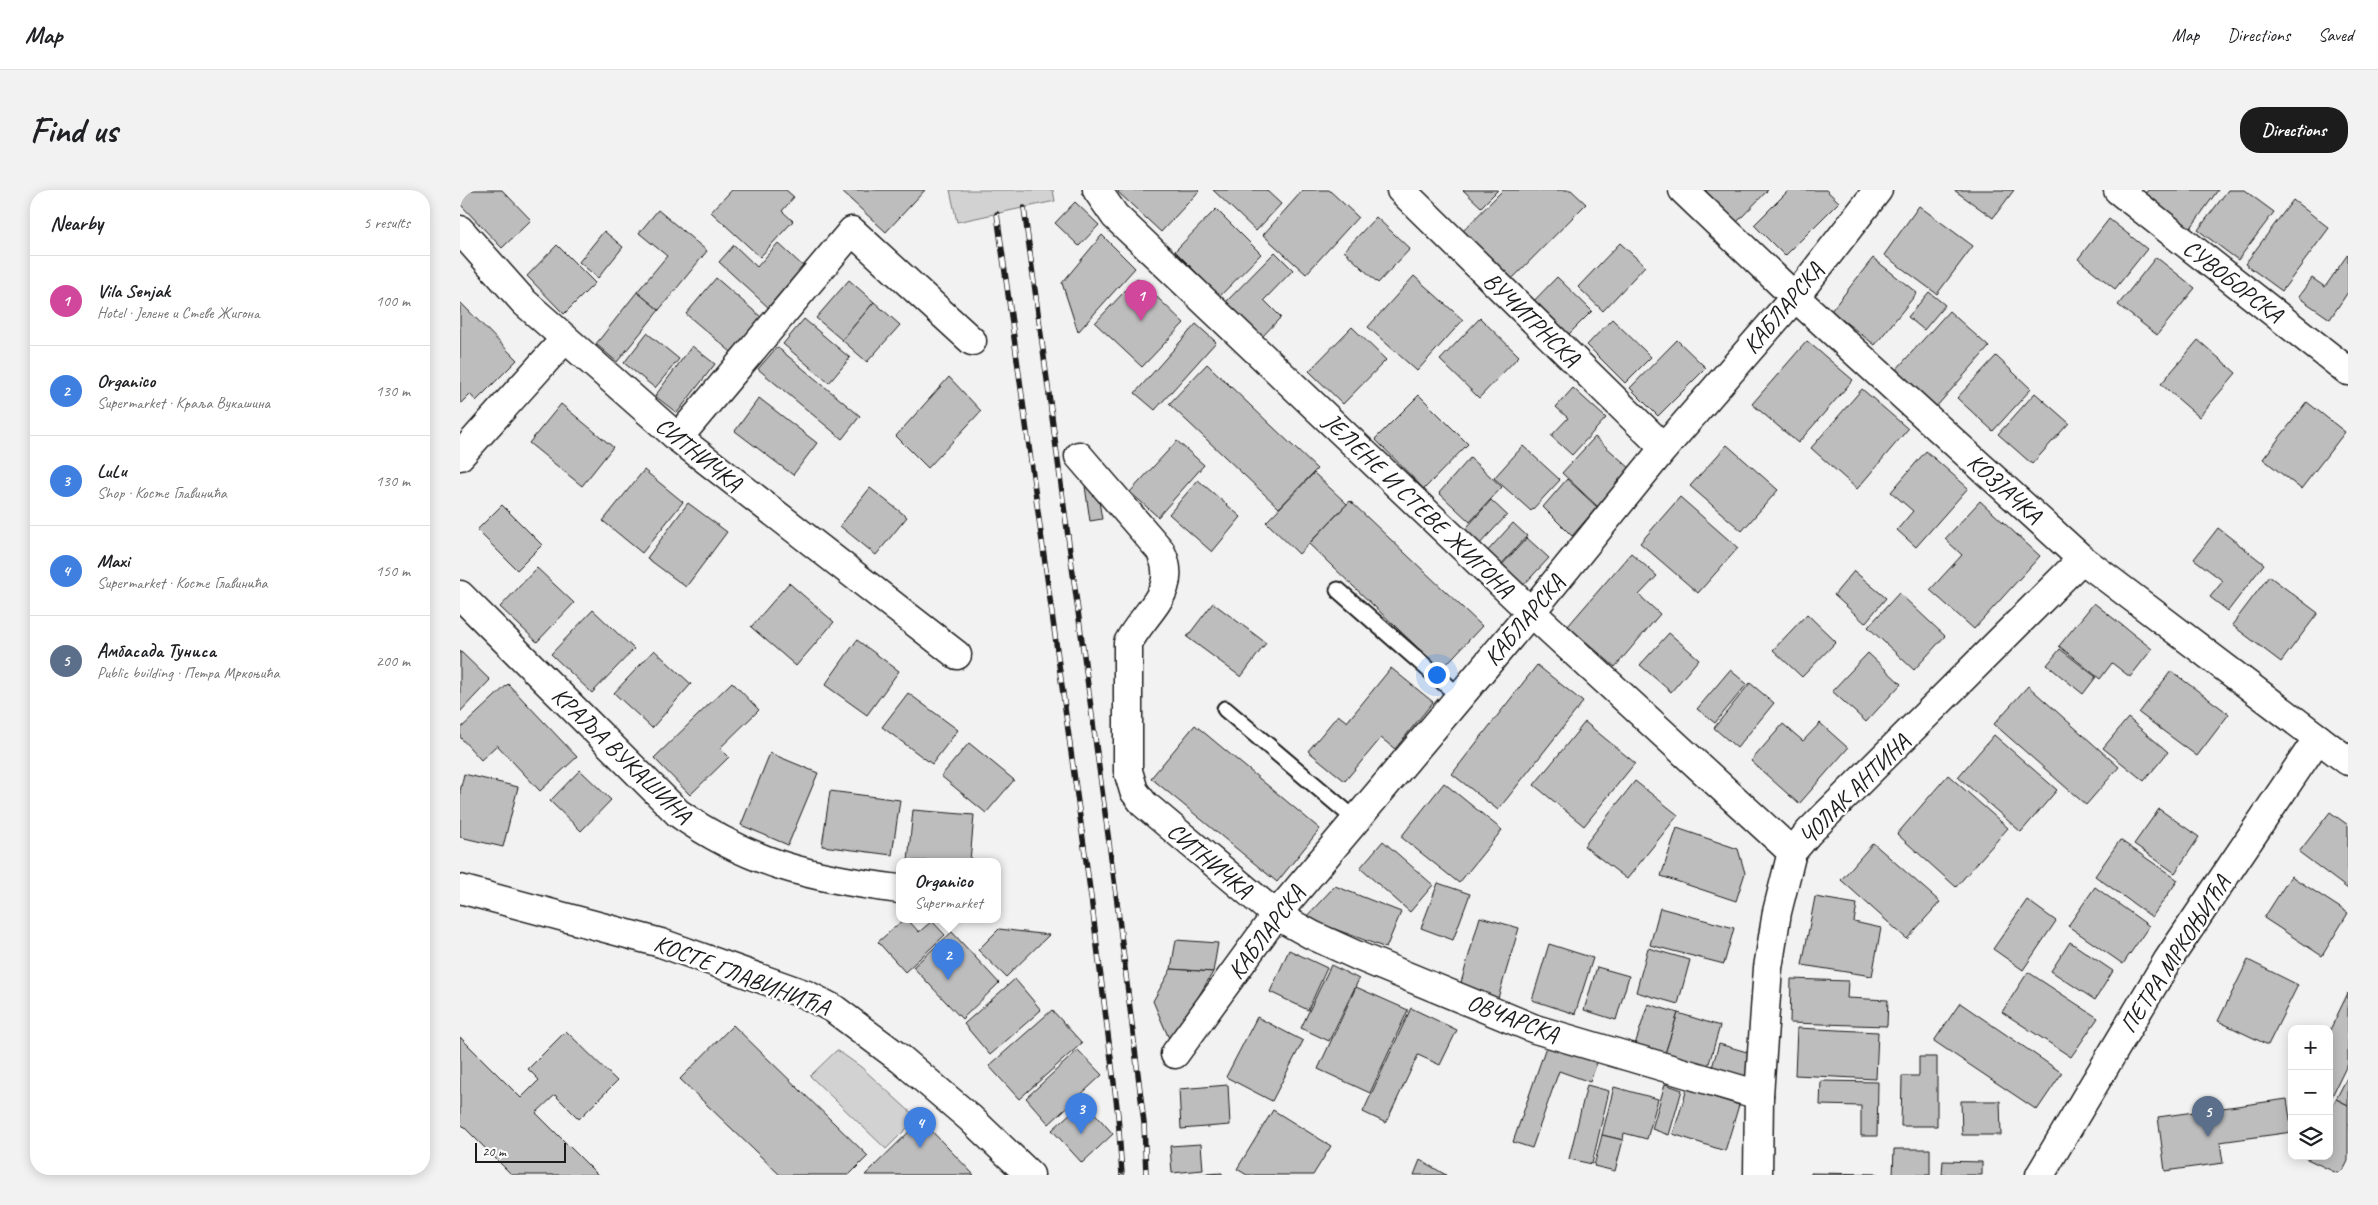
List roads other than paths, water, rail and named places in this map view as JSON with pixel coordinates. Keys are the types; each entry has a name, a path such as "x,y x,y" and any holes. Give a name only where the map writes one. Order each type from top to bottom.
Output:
{"street":[{"name":"ЈЕЛЕНЕ И СТЕВЕ ЖИГОНА","path":"1097,190 1115,216 1532,612 1792,852"},
{"name":"ВУЧИТРНСКА","path":"1400,190 1664,448"},
{"name":"КОЗЈАЧКА","path":"1683,190 1795,296 2082,559 2348,761"},
{"name":"КАБЛАРСКА","path":"1175,1054 1276,915 1459,696 1532,612 1664,448 1795,296 1878,190"},
{"name":"СУВОБОРСКА","path":"2118,190 2348,371"},
{"name":"СИТНИЧКА","path":"460,230 524,302 564,340 678,438 958,655"},
{"path":"678,438 852,232 972,341"},
{"path":"460,456 564,340"},
{"name":"СИТНИЧКА","path":"1079,456 1160,550 1168,572 1158,603 1135,630 1128,643 1128,771 1134,791 1144,804 1276,915"},
{"name":"ЧОЛАК АНТИНА","path":"1758,1175 1759,1096 1768,968 1777,912 1792,852 1809,832 2082,559"},
{"name":"КРАЉА ВУКАШИНА","path":"460,595 678,813 705,832 739,850 788,869 850,882 896,889"},
{"name":"ПЕТРА МРКОЊИЋА","path":"2040,1175 2168,960 2318,738"},
{"name":"КОСТЕ ГЛАВИНИЋА","path":"460,889 661,943 807,995 834,1009 902,1060 970,1118 1030,1175"},
{"name":"ОВЧАРСКА","path":"1276,915 1312,935 1358,956 1535,1029 1759,1096"}],"lane":[{"path":"1338,590 1459,696"},
{"path":"1225,709 1356,820"}],"railway":[{"path":"1024,208 1117,902 1144,1123 1146,1175"},
{"path":"997,214 1091,897 1118,1115 1122,1175"}],"place":[{"name":"Vila Senjak","path":"1141,321"},
{"name":"Organico","path":"948,980"},
{"name":"LuLu","path":"1081,1134"},
{"name":"Амбасада Туниса","path":"2208,1137"},
{"name":"Maxi","path":"920,1148"}]}
